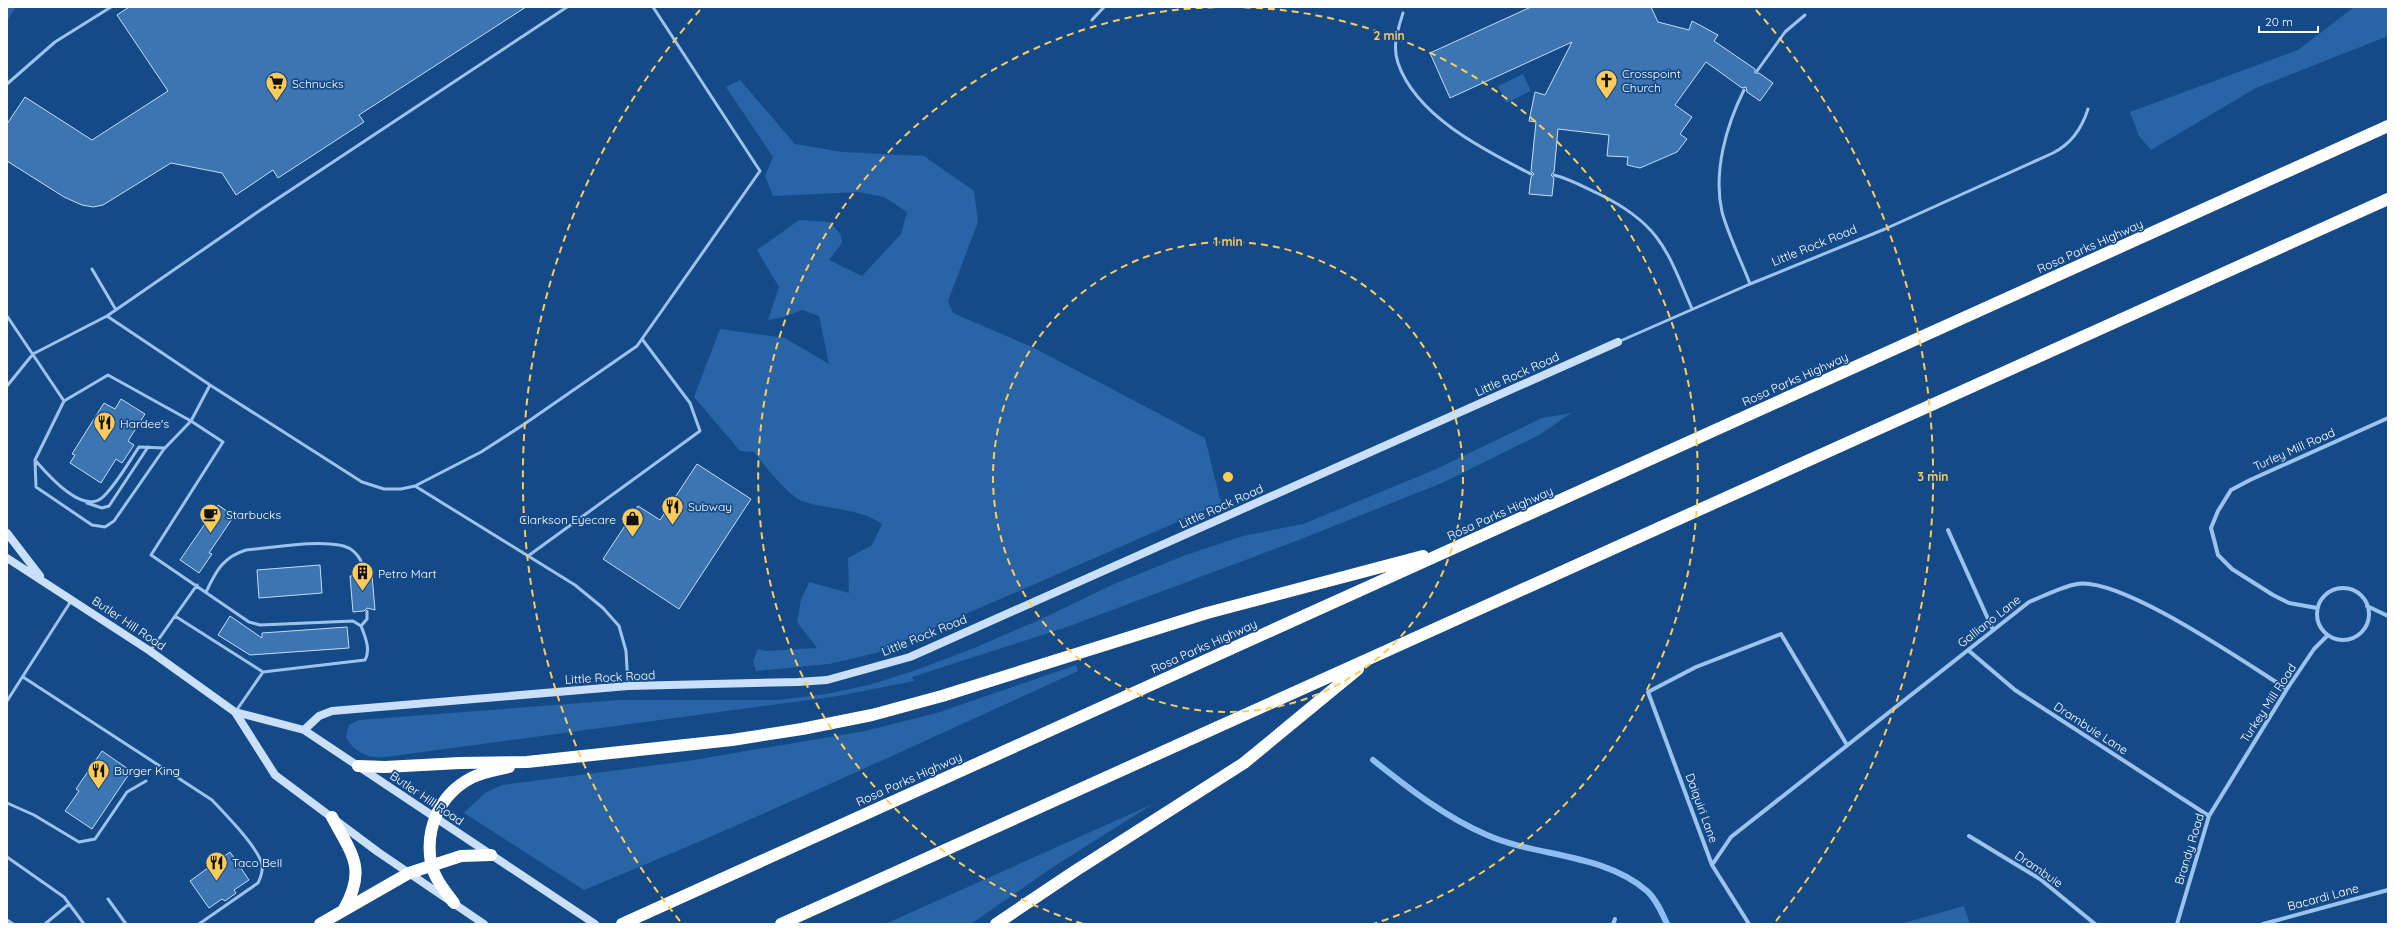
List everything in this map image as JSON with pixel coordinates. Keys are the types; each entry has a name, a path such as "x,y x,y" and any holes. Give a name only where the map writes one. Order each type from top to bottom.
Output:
{"highway":[{"name":"Rosa Parks Highway","path":"622,924 2388,126"},
{"path":"781,924 2388,199"},
{"path":"358,766 385,767 460,763 527,762 732,740 872,715 942,696 1208,613 1457,547"},
{"path":"996,924 1075,871 1244,763 1369,660"},
{"path":"454,903 440,883 432,864 430,835 434,817 448,797 461,784 478,775 527,762"},
{"path":"332,817 353,857 357,876 354,892 344,909"},
{"path":"320,924 409,873 432,864 461,856 491,855"}],"street":[{"name":"Little Rock Road","path":"304,730 319,716 332,711 628,686 760,685 827,680 910,657 1618,342"},
{"name":"Turley Mill Road","path":"2317,608 2289,603 2232,569 2218,555 2213,535 2212,528 2218,511 2231,490 2388,418"},
{"path":"1948,530 1993,630"},
{"path":"7,533 44,581"},
{"name":"Butler Hill Road","path":"7,558 150,651 236,712 304,730 595,924"},
{"name":"Galliano Lane","path":"1712,865 1731,837 2029,602 2077,584 2102,585 2160,611 2287,689"},
{"path":"2345,588 2361,595 2367,606 2368,619 2359,634 2344,640 2328,635 2318,621 2317,608 2322,598 2328,592 2345,588"},
{"path":"2367,606 2388,616"},
{"name":"Daiquiri Lane","path":"1749,924 1712,865 1648,692 1696,667 1781,634 1847,745"},
{"name":"Turkey Mill Road","path":"2228,784 2287,689 2314,649 2328,635"},
{"name":"Drambuie Lane","path":"1968,650 2015,690 2208,816"},
{"name":"Butler Hill Road","path":"236,712 275,775 409,873 484,924"},
{"name":"Brandy Road","path":"2177,924 2208,816 2228,784"},
{"name":"Drambuie","path":"1969,836 2040,879 2095,924"},
{"name":"Bacardi Lane","path":"2263,924 2388,890"},
{"path":"1613,924 1615,919"}],"lane":[{"path":"7,84 55,42 111,7"},
{"path":"7,386 33,354 107,316 262,209 567,7"},
{"path":"107,316 210,385 362,482 384,489 401,489 415,486 481,452 523,425 637,346 760,171 653,7"},
{"path":"1092,20 1104,7"},
{"path":"1403,13 1396,37 1398,63 1421,100 1444,122 1531,174"},
{"path":"1757,71 1785,32 1805,15"},
{"path":"1744,90 1725,142 1719,188 1725,222 1750,284"},
{"name":"Little Rock Road","path":"1618,342 1750,284 1885,229 2062,148 2078,131 2088,109"},
{"path":"1554,175 1577,183 1616,203 1649,227 1667,253 1692,309"},
{"path":"92,269 116,310"},
{"path":"7,316 64,401"},
{"path":"528,556 700,431 690,403 642,339"},
{"path":"175,616 263,672 365,660 367,656 367,641 361,626 353,621 260,625 249,622 151,555 223,442 191,421 108,375 64,401 35,460 36,487 92,525 105,527 114,521 165,448 191,421 210,385"},
{"path":"85,502 95,502 104,496 139,447 165,448"},
{"path":"35,460 54,482 85,502 102,508 109,506 148,448"},
{"path":"415,486 575,585 604,608 618,626 626,650 628,686"},
{"path":"206,592 224,560 234,554 246,550 326,544 340,545 358,555 364,565 364,575"},
{"path":"150,651 197,585"},
{"path":"7,701 72,600"},
{"path":"361,626 367,618 366,611"},
{"path":"236,712 263,672"},
{"path":"23,677 157,765 170,771 212,800 234,824 259,857 262,866 258,882 199,924"},
{"path":"7,803 34,815 69,838 79,842 87,842 95,839 127,792 146,781"},
{"path":"7,858 64,896 84,924"},
{"path":"108,899 126,924"},
{"path":"45,924 69,904"},
{"path":"7,920 13,924"}],"shaded area":[{"path":"7,7 16,7 7,21"},
{"path":"2354,7 2388,7 2388,36 2256,88 2151,150 2139,136 2130,112 2298,50"},
{"path":"1523,74 1531,91 1506,103 1498,86"},
{"path":"740,80 795,144 842,152 924,156 974,191 978,222 948,301 953,313 1034,348 1205,438 1221,503 876,653 829,664 756,671 753,661 758,649 766,651 817,648 797,622 801,600 809,582 849,593 848,558 872,545 882,524 864,515 812,504 796,498 776,479 754,452 740,451 694,397 720,329 785,338 829,364 819,316 802,310 784,317 768,320 779,287 757,250 799,220 830,222 841,235 842,243 829,260 862,276 901,234 907,212 884,197 859,192 773,196 765,176 773,157 726,87"},
{"path":"1571,413 1541,434 1442,483 1296,541 1067,627 912,677 914,681 838,696 386,757 374,757 363,754 349,743 346,737 349,725 359,720 620,700 778,700 826,694 869,685 916,670 974,648 1039,620 1112,585 1183,556 1243,536 1303,524 1434,470 1542,418"},
{"path":"1076,665 1078,671 770,811 584,890 464,813 485,793 502,785 688,761 865,731 937,713"},
{"path":"1153,804 1053,867 971,924 885,924"},
{"path":"1964,906 1970,924 1900,924"}],"building":[{"name":"Schnucks","path":"129,7 526,7 359,115 364,122 278,178 273,170 236,195 222,173 171,163 103,205 93,207 82,205 64,197 7,161 7,124 25,97 92,140 168,91 117,15"},
{"name":"Crosspoint Church","path":"1531,7 1651,7 1658,22 1689,30 1692,21 1718,35 1714,41 1755,69 1755,73 1759,73 1773,83 1760,101 1747,92 1746,87 1742,88 1706,62 1675,105 1692,117 1680,134 1687,139 1677,152 1640,168 1627,165 1628,157 1607,156 1609,135 1558,129 1554,172 1551,175 1554,178 1552,196 1529,194 1531,177 1534,174 1531,171 1536,122 1529,121 1535,92 1545,95 1572,42 1450,98 1430,53"},
{"name":"Hardee's","path":"121,399 145,414 128,441 134,445 122,463 116,459 101,483 70,463 75,455 72,454 104,403 115,409"},
{"path":"697,464 751,499 679,609 603,559 638,506 660,520"},
{"name":"Starbucks","path":"218,505 234,516 209,553 212,554 199,573 180,560"},
{"path":"320,565 322,593 259,598 257,570"},
{"name":"Petro Mart","path":"361,575 365,578 372,575 375,610 367,608 364,611 353,612 350,576"},
{"path":"230,616 262,638 262,633 347,627 349,648 250,655 218,635"},
{"name":"Burger King","path":"102,751 131,771 92,829 65,811 79,791 76,789"},
{"name":"Taco Bell","path":"230,852 249,880 234,890 236,893 225,901 222,899 209,908 190,881"}],"waterway":[{"path":"1373,760 1413,791 1456,820 1471,828 1506,842 1590,862 1610,869 1630,879 1650,894 1667,924"}],"place":[{"name":"Crosspoint Church","path":"1606,100"},
{"name":"Schnucks","path":"277,102"},
{"name":"Hardee's","path":"105,442"},
{"name":"Subway","path":"673,526"},
{"name":"Starbucks","path":"210,534"},
{"name":"Clarkson Eyecare","path":"632,538"},
{"name":"Petro Mart","path":"363,592"},
{"name":"Burger King","path":"98,790"},
{"name":"Taco Bell","path":"216,882"}]}
